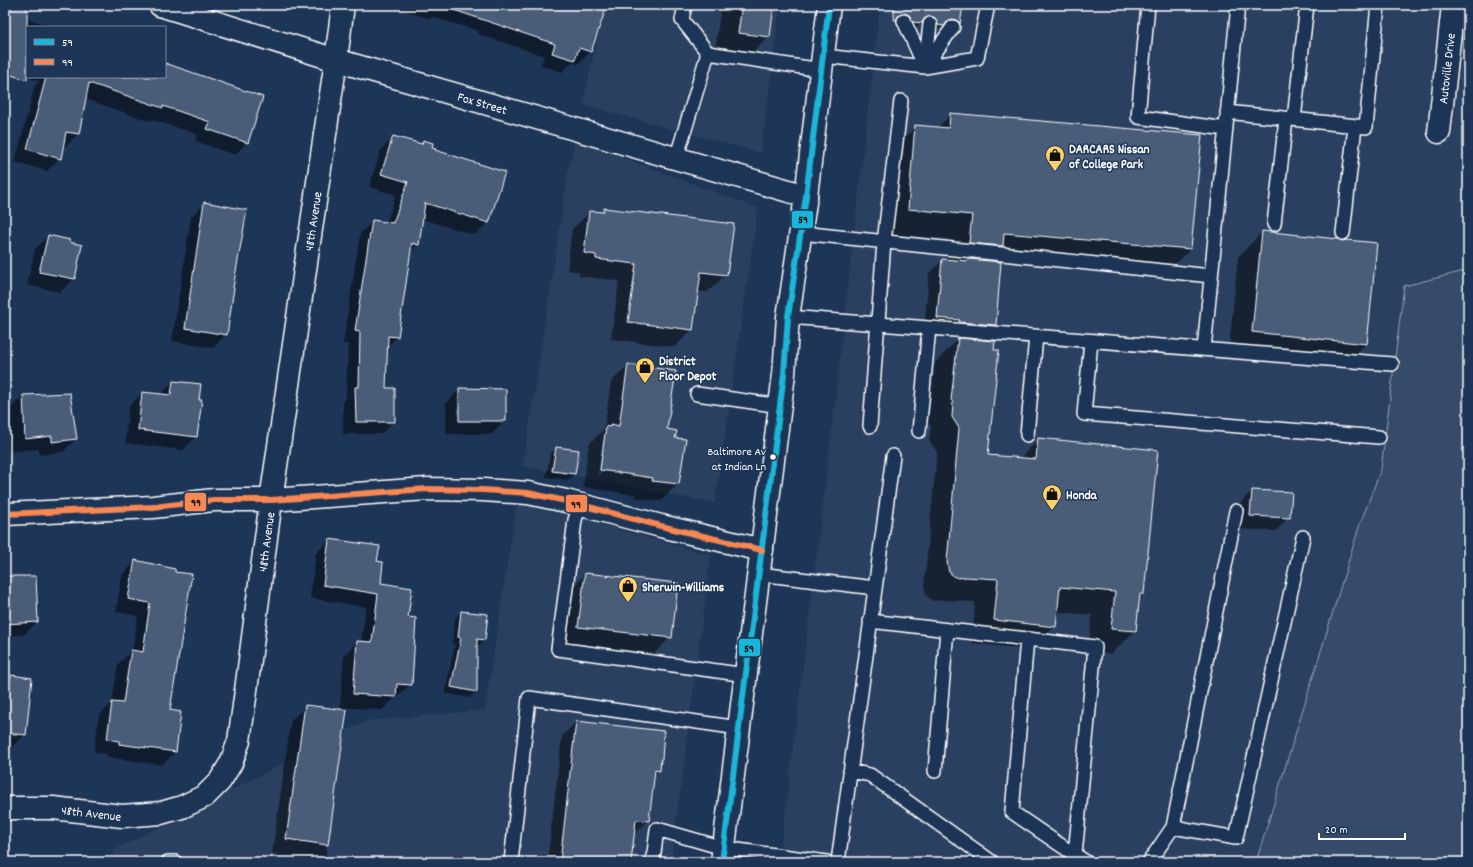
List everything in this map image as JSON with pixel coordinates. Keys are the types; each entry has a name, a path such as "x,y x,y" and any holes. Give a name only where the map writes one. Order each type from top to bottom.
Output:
{"street":[{"name":"Fox Street","path":"160,5 336,60 806,196"},
{"name":"48th Avenue","path":"5,810 10,808 53,808 122,816 161,813 182,807 205,796 220,781 231,763 239,741 271,500 343,5"},
{"path":"723,855 784,374 788,317 806,196 830,5"},
{"name":"Autoville Drive","path":"1439,132 1453,5"},
{"path":"5,514 153,507 214,500 271,500 427,489 476,490 528,493 580,504 661,526 762,550"}],"lane":[{"path":"685,5 682,20 708,53 823,63 925,67 977,58 988,5"},
{"path":"1148,5 1138,117 1226,129"},
{"path":"1204,349 1238,5"},
{"path":"1274,224 1307,5"},
{"path":"1228,112 1366,127 1378,5"},
{"path":"904,21 925,67"},
{"path":"925,67 930,24"},
{"path":"925,67 953,27"},
{"path":"676,159 708,53"},
{"path":"870,426 884,242 901,101"},
{"path":"1343,233 1355,126"},
{"path":"801,233 1211,276"},
{"path":"788,317 1392,364"},
{"path":"920,431 929,328"},
{"path":"1027,435 1036,336"},
{"path":"1091,341 1084,414 1379,437"},
{"path":"697,394 780,406"},
{"path":"838,862 893,456"},
{"path":"580,504 575,520 558,649 746,676"},
{"path":"1149,862 1173,827 1236,511"},
{"path":"1173,827 1236,838 1303,537"},
{"path":"759,574 875,588"},
{"path":"870,621 1095,647 1080,858"},
{"path":"935,771 947,630"},
{"path":"1027,640 1012,812 1080,858"},
{"path":"511,862 529,698 739,728"},
{"path":"850,771 870,775 992,862"},
{"path":"651,862 654,853 657,829 723,855 827,862"},
{"path":"168,862 175,862"}],"shaded area":[{"path":"604,5 780,5 761,153 583,105"},
{"path":"880,5 1468,5 1468,80 1466,117 1468,119 1468,270 1404,286 1381,469 1359,527 1256,862 779,862 827,471"},
{"path":"575,140 758,208 715,503 523,466 568,172"},
{"path":"1468,270 1468,862 1256,862 1359,527 1381,469 1404,286"},
{"path":"517,501 711,555 671,862 113,862 114,850 366,721 485,710"}],"building":[{"path":"12,5 27,5 27,80 5,73 5,28"},
{"path":"452,5 607,5 591,52 579,48 575,60 552,53 555,44 451,9"},
{"path":"742,5 774,5 770,37 738,33"},
{"path":"894,5 963,5 960,24 957,20 953,19 949,20 944,26 938,25 935,18 931,16 924,19 922,23 913,22 909,15 904,13 894,20"},
{"path":"166,63 263,97 248,143 207,129 210,122 89,83 79,134 66,132 61,159 27,149 46,78 166,78"},
{"name":"DARCARS Nissan of College Park","path":"950,113 1202,135 1191,249 1004,233 1003,246 969,243 972,215 908,209 915,125 949,128"},
{"path":"393,136 422,144 423,140 433,143 432,148 436,149 435,150 505,172 489,223 425,203 419,245 412,243 398,337 388,336 386,388 395,388 395,422 356,422 355,387 359,387 360,332 355,331 372,220 393,223 408,182 381,174"},
{"path":"204,202 247,210 233,288 227,335 185,328"},
{"path":"604,208 734,224 727,275 701,272 693,330 628,322 636,264 596,259 596,255 584,253 589,211 603,212"},
{"path":"1262,231 1338,239 1342,241 1347,240 1377,243 1367,344 1252,332"},
{"path":"48,235 70,240 70,242 82,245 75,279 39,272"},
{"path":"942,259 968,261 968,259 1001,262 996,325 959,322 960,320 937,318"},
{"name":"Honda","path":"958,338 995,341 994,350 999,350 988,455 1036,459 1038,438 1158,450 1144,594 1140,594 1136,631 1111,629 1115,592 1060,587 1056,627 994,620 998,579 958,578 949,572 947,562 959,428 952,417 953,402 951,400"},
{"path":"628,364 676,371 667,429 677,431 675,438 686,439 679,484 652,481 653,478 600,470 606,426 610,427 611,424 619,426"},
{"path":"173,381 201,384 199,400 202,400 197,437 138,430 142,392 171,395"},
{"path":"459,388 506,389 506,421 459,421"},
{"path":"70,393 77,439 52,442 52,436 25,439 23,395"},
{"path":"556,447 579,450 575,474 552,471"},
{"path":"1252,490 1292,492 1290,518 1250,516"},
{"path":"329,539 380,546 377,561 383,562 381,583 412,588 408,617 416,618 412,685 397,684 396,697 353,694 357,641 372,642 378,594 323,585"},
{"path":"135,560 175,569 175,572 192,574 170,710 181,712 176,752 119,744 119,741 107,739 112,702 123,703 131,650 143,652 150,603 128,599"},
{"name":"Sherwin-Williams","path":"585,573 678,583 672,638 578,627"},
{"path":"5,576 36,576 38,622 5,624"},
{"path":"461,611 488,614 485,640 477,639 477,692 451,687 461,638 458,637"},
{"path":"11,675 32,678 26,735 5,733 5,695 8,696"},
{"path":"305,705 347,710 328,845 286,839"},
{"path":"576,721 664,731 660,771 655,770 649,821 636,820 631,862 560,862"}],"transit line":[{"name":"59","path":"722,862 784,374 788,317 806,196 829,5"},
{"name":"99","path":"5,514 153,507 214,500 271,500 427,489 483,490 528,493 566,501 661,526 762,550"}],"place":[{"name":"DARCARS Nissan of College Park","path":"1055,172"},
{"name":"District Floor Depot","path":"645,384"},
{"name":"Baltimore Av at Indian Ln","path":"773,457"},
{"name":"Honda","path":"1052,511"},
{"name":"Sherwin-Williams","path":"628,603"}]}
